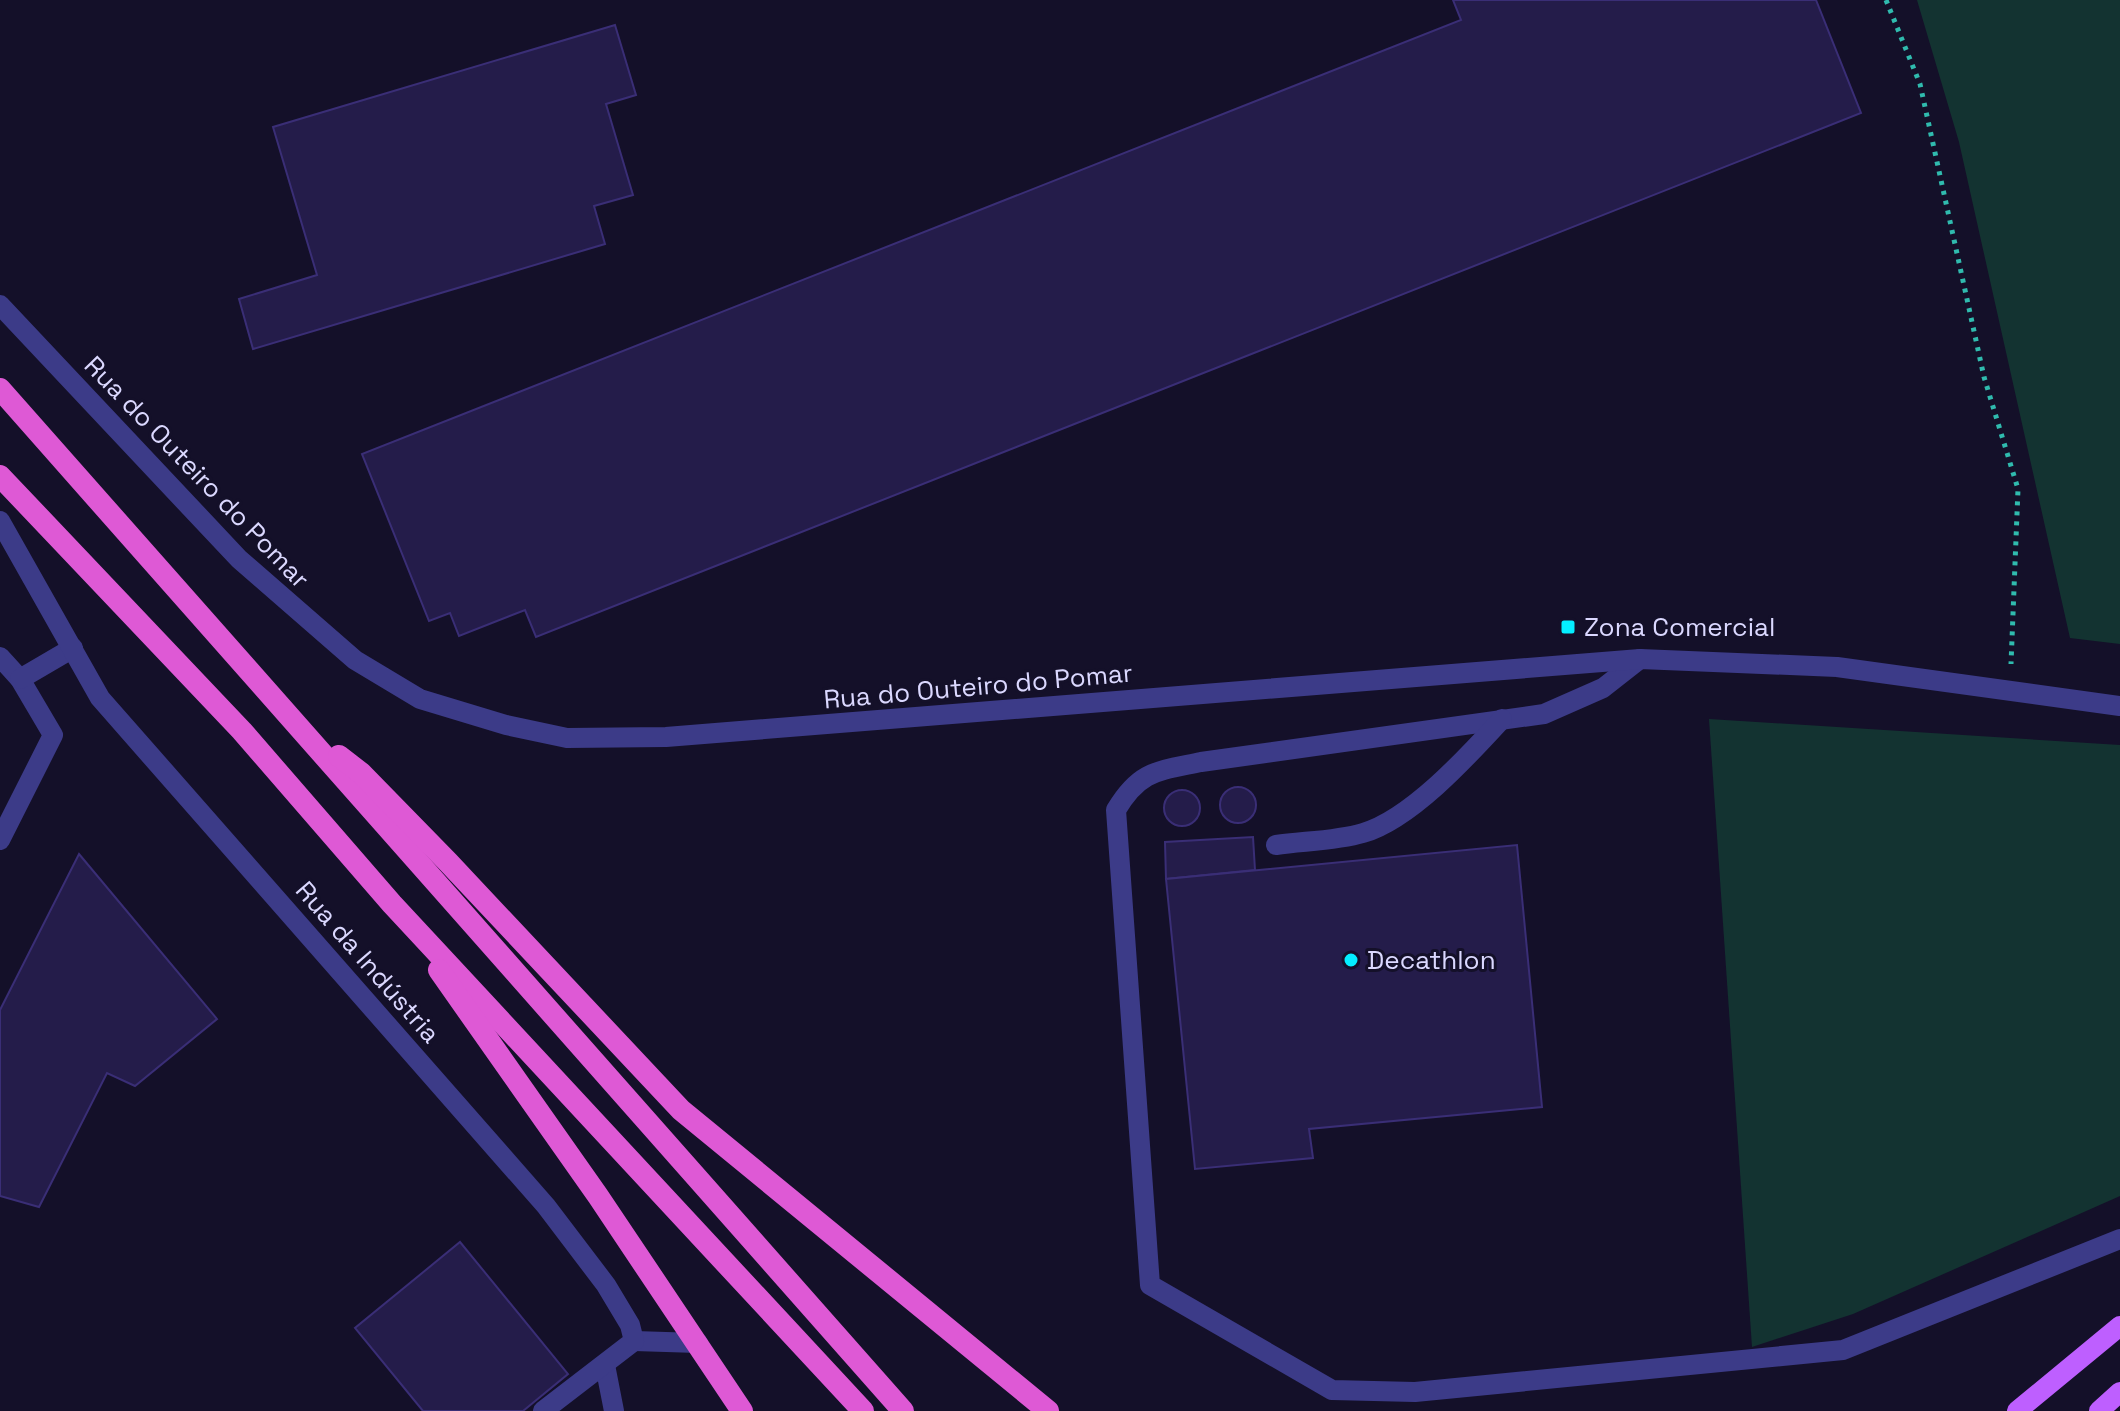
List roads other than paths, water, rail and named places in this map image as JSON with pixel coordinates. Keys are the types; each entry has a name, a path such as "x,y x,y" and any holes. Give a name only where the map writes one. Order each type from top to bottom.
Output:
{"highway":[{"path":"0,389 903,1411"},
{"path":"0,476 242,731 392,904 863,1411"},
{"path":"298,724 361,773 681,1110 1048,1411"},
{"path":"392,904 698,1343 742,1411"}],"main road":[{"path":"2017,1411 2120,1326"},
{"path":"2099,1411 2120,1392"}],"street":[{"name":"Rua do Outeiro do Pomar","path":"0,305 239,559 355,660 420,699 506,725 567,738 666,737 1640,659 1837,667 2120,706"},
{"name":"Rua da Indústria","path":"0,521 100,698 546,1206 606,1285 630,1325 634,1341"},
{"path":"20,679 73,648"},
{"path":"0,657 20,679 53,735 0,840"},
{"path":"1640,659 1603,688 1567,706 1502,719 1201,762 1152,772 1131,785 1116,810 1150,1285 1332,1390 1415,1392 1843,1350 2120,1239"},
{"path":"1276,845 1364,832 1408,807 1453,771 1502,719"},
{"path":"543,1411 634,1341 698,1343"},
{"path":"605,1365 614,1411"}],"place":[{"name":"Zona Comercial","path":"1568,627"},
{"name":"Decathlon","path":"1351,960"}]}
